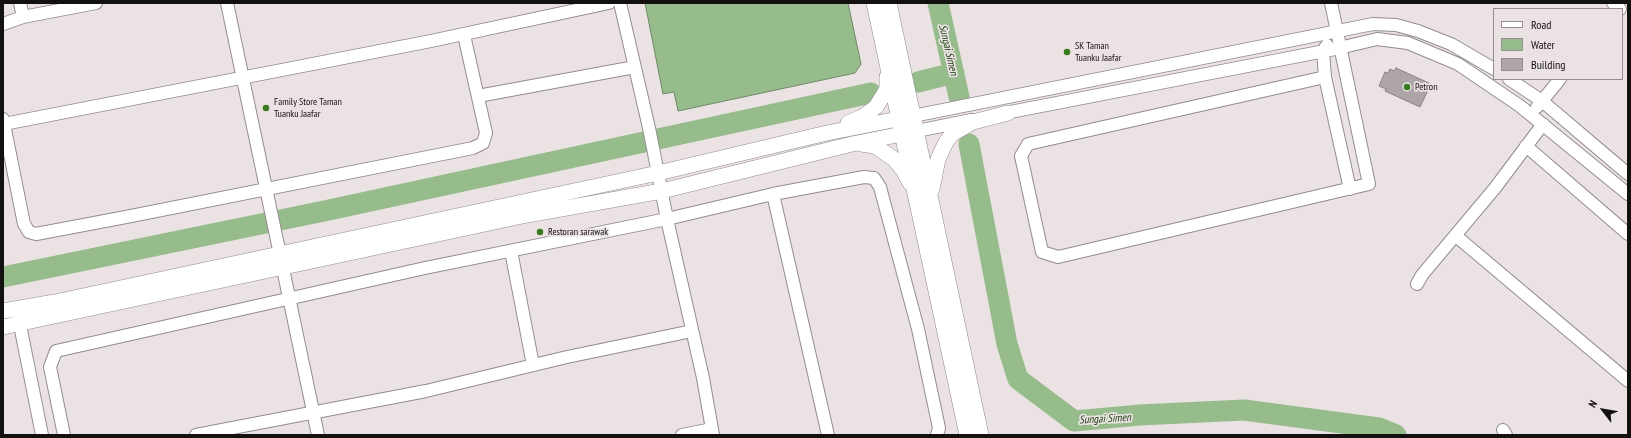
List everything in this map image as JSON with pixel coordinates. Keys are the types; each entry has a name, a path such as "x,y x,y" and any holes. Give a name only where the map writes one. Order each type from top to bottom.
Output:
{"street":[{"path":"20,3 22,17"},
{"path":"3,24 22,17 96,3"},
{"path":"227,3 318,435"},
{"path":"464,35 486,133 483,143 473,148 268,194 36,234 29,232 24,224 4,121 243,78 464,35 609,3"},
{"path":"620,3 649,128 712,432 682,435"},
{"path":"874,3 888,67 932,197 970,416 968,435"},
{"path":"889,3 906,117"},
{"path":"1325,77 1028,144 1021,156 1042,252 1058,257 1369,184 1331,3"},
{"path":"3,327 282,260 827,133 1373,24 1396,25 1418,31 1451,44 1493,68"},
{"path":"1336,32 1323,51 1325,77 1350,189"},
{"path":"42,435 20,324 10,310 662,191 852,144 1341,48 1377,39 1408,43 1458,64 1530,114 1628,194"},
{"path":"478,96 635,67"},
{"path":"827,133 862,117 876,107 887,89 888,67"},
{"path":"1510,80 1542,101 1628,174"},
{"path":"1530,114 1559,80"},
{"path":"932,197 938,158 952,134 973,122 1008,113"},
{"path":"1417,284 1422,275 1495,188 1543,124"},
{"path":"910,132 916,194 970,416 981,435"},
{"path":"852,144 875,146 894,159 903,170 916,194"},
{"path":"1526,146 1628,234"},
{"path":"64,435 50,367 56,351 290,298 667,219 773,194 864,177 874,178 880,188 918,329 939,428 937,435"},
{"path":"773,194 828,435"},
{"path":"1456,236 1628,381"},
{"path":"511,251 534,365"},
{"path":"196,435 426,391 534,365 692,331"}],"water":[{"path":"645,3 848,3 861,64 855,73 678,111 674,92 663,94"}],"building":[{"path":"1396,68 1431,84 1420,107 1385,91 1386,89 1379,86 1385,72 1388,73 1390,69 1394,71"}],"waterway":[{"name":"Sungai Simen","path":"938,3 959,97"},
{"path":"918,82 954,73"},
{"path":"3,277 329,210 871,93"},
{"name":"Sungai Simen","path":"969,144 1007,344 1018,379 1074,421 1140,415 1244,410 1379,428 1396,435"}],"place":[{"name":"SK Taman Tuanku Jaafar","path":"1067,52"},
{"name":"Petron","path":"1407,87"},
{"name":"Family Store Taman Tuanku Jaafar","path":"266,108"},
{"name":"Restoran sarawak","path":"540,232"}]}
